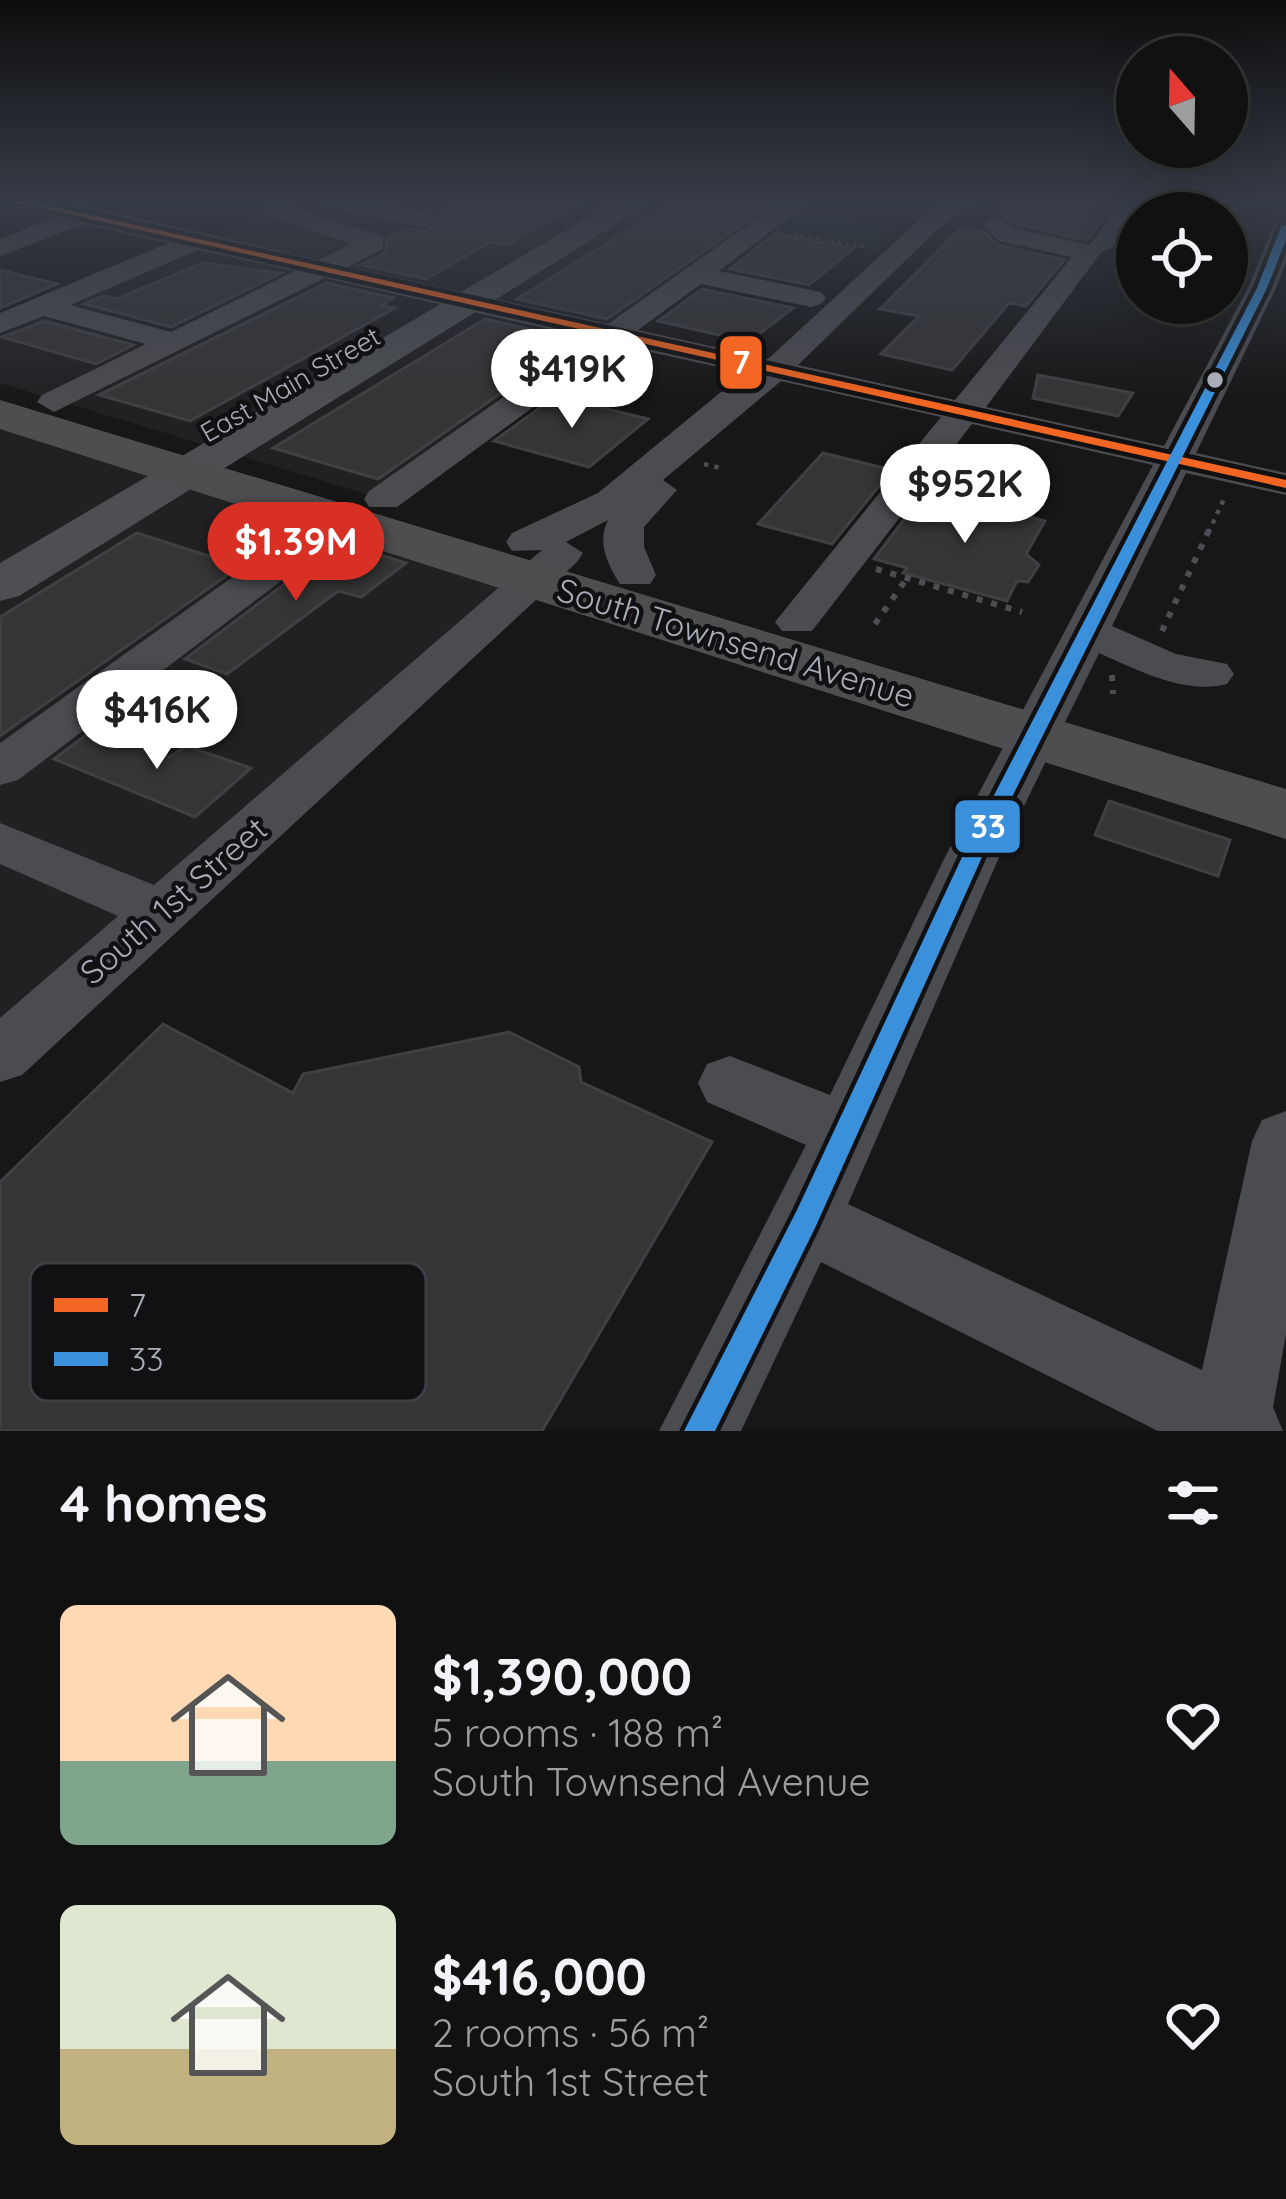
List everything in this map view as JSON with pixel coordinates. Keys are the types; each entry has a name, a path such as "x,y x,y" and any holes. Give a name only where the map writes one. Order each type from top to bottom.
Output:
{"highway":[{"name":"South Townsend Avenue","path":"14,410 187,454 359,510 1286,767"},
{"name":"South Townsend Avenue","path":"540,558 635,575 1067,708 1286,814"}],"main road":[{"name":"East Main Street","path":"456,299 505,269"},
{"name":"East Main Street","path":"187,454 512,269"},
{"path":"0,551 187,454"},
{"path":"0,585 187,454"}],"street":[{"path":"15,320 134,269"},
{"path":"320,269 456,299 761,383 960,412 1286,484"},
{"path":"0,768 706,269"},
{"name":"South 1st Street","path":"0,1056 123,941 163,912 571,529 611,506 733,400 761,383 882,269"},
{"path":"797,622 1077,269"},
{"path":"699,1431 846,1132 1067,708 1086,631 1174,459 1270,305 1277,269"},
{"path":"14,410 176,343 325,270"},
{"path":"697,275 811,298"},
{"path":"85,290 205,328"},
{"path":"15,320 176,343"},
{"name":"South 1st Street","path":"635,575 620,547 625,523 751,403 761,383"},
{"path":"1086,631 1148,659 1211,674"},
{"path":"0,842 163,912"},
{"path":"730,1083 846,1132"},
{"path":"806,1219 1234,1429 1286,1141"}],"path":[{"path":"1067,708 1108,683 1114,672 1148,659 1223,499"},
{"path":"846,559 1022,612"},
{"path":"874,625 907,578"}],"shaded area":[{"path":"142,269 705,269 383,499 0,383 0,330"},
{"path":"0,422 531,579 0,1061"}],"building":[{"path":"188,269 281,273 171,327 84,304 103,296 117,299"},
{"path":"379,269 444,269 426,279"},
{"path":"566,269 679,269 607,319 517,299"},
{"path":"730,269 829,269 809,285"},
{"path":"920,269 1057,269 1026,306 1009,303 952,370 881,354 919,316 880,309"},
{"path":"0,270 57,284 0,308"},
{"path":"326,283 393,298 382,305 395,308 190,421 99,395"},
{"path":"702,289 793,308 749,342 658,321"},
{"path":"485,319 577,340 378,479 273,448"},
{"path":"44,321 133,345 96,364 2,337"},
{"path":"1038,375 1133,393 1118,416 1033,398"},
{"path":"556,396 648,419 589,467 494,441"},
{"path":"823,453 892,470 832,544 758,524"},
{"path":"922,496 955,505 959,499 1045,521 1026,554 1039,565 1028,582 1017,581 1007,601 903,573 907,568 874,559"},
{"path":"137,533 240,566 0,736 0,617"},
{"path":"340,542 406,563 361,597 338,591 227,674 185,659"},
{"path":"86,735 111,744 121,737 169,757 186,746 251,768 195,817 54,759"},
{"path":"1109,801 1230,840 1218,876 1095,835"},
{"path":"163,1024 293,1093 303,1074 509,1032 579,1067 581,1082 712,1142 542,1431 0,1431 0,1182"}],"transit line":[{"name":"7","path":"320,269 1286,484"},
{"name":"33","path":"699,1431 806,1219 973,855 1270,269"}]}
